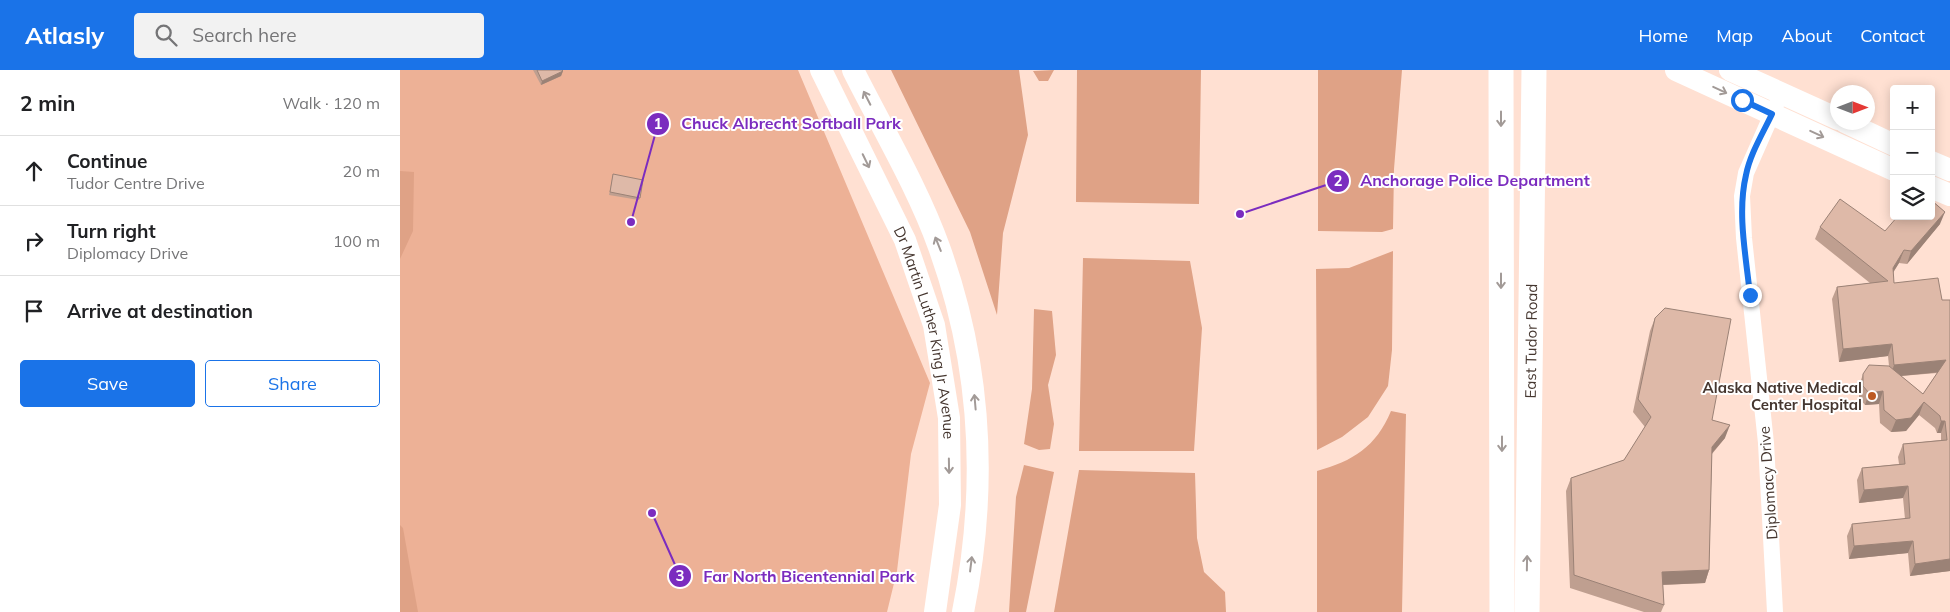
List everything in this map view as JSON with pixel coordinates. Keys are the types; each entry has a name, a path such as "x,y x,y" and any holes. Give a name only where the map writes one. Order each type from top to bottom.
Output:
{"main road":[{"name":"East Tudor Road","path":"1501,70 1502,612"},
{"name":"East Tudor Road","path":"1527,612 1534,70"}],"street":[{"name":"Dr Martin Luther King Jr Avenue","path":"821,70 906,240 934,325 949,418 950,505 935,612"},
{"name":"Dr Martin Luther King Jr Avenue","path":"853,70 939,246 959,311 971,366 979,449 978,497 976,525 963,612"},
{"path":"1676,70 1890,168"},
{"path":"1730,70 1830,115"},
{"name":"Diplomacy Drive","path":"1775,612 1766,443 1744,238 1742,196 1746,173 1781,93"},
{"path":"1862,130 1890,143"},
{"path":"1935,164 1950,170"},
{"path":"1935,189 1950,195"}],"shaded area":[{"path":"400,70 798,70 930,383 911,454 897,571 887,612 400,612"},
{"path":"891,70 1019,70 1028,135 1003,233 997,315 970,232"},
{"path":"1054,70 1048,81 1039,81 1033,71"},
{"path":"1077,70 1201,70 1199,204 1076,202"},
{"path":"1318,70 1402,70 1394,169 1393,229 1382,232 1318,231"},
{"path":"400,171 414,172 413,231 400,259"},
{"path":"1393,251 1392,350 1388,386 1368,417 1342,437 1317,450 1316,269 1349,268"},
{"path":"1083,258 1190,261 1202,328 1194,451 1079,451"},
{"path":"1034,309 1052,311 1056,355 1048,385 1054,424 1050,449 1039,450 1024,444 1032,389"},
{"path":"1391,411 1406,414 1402,612 1317,612 1317,471 1342,462 1362,451 1378,434"},
{"path":"1024,465 1054,472 1026,612 1009,612 1016,497"},
{"path":"1079,470 1195,473 1197,538 1204,572 1225,592 1226,612 1054,612"},
{"path":"400,525 403,528 418,612 400,612"}],"building":[{"path":"537,70 562,70 563,71 542,81"},
{"path":"613,174 643,180 640,198 610,192"},
{"name":"Alaska Native Medical Center Hospital","path":"1840,199 1885,231 1895,220 1935,220 1935,203 1945,212 1911,251 1904,250 1893,268 1894,283 1938,278 1942,300 1950,300 1950,559 1915,564 1913,541 1854,546 1852,524 1910,518 1908,486 1864,490 1862,468 1905,464 1903,444 1947,440 1945,421 1941,421 1940,416 1924,402 1911,418 1896,420 1884,410 1883,391 1869,393 1863,386 1863,374 1869,365 1889,366 1923,394 1946,360 1894,365 1892,344 1843,349 1837,287 1888,281 1820,227"},
{"path":"1665,308 1731,319 1712,420 1730,425 1712,447 1709,570 1662,572 1664,605 1574,575 1571,478 1624,460 1651,417 1638,399 1655,318"}],"place":[{"name":"Anchorage Police Department","path":"1240,214"},
{"name":"Chuck Albrecht Softball Park","path":"631,222"},
{"name":"Alaska Native Medical Center Hospital","path":"1872,396"},
{"name":"Far North Bicentennial Park","path":"652,513"}],"route":[{"path":"1742,100 1772,114 1746,173 1742,196 1750,295"}]}
